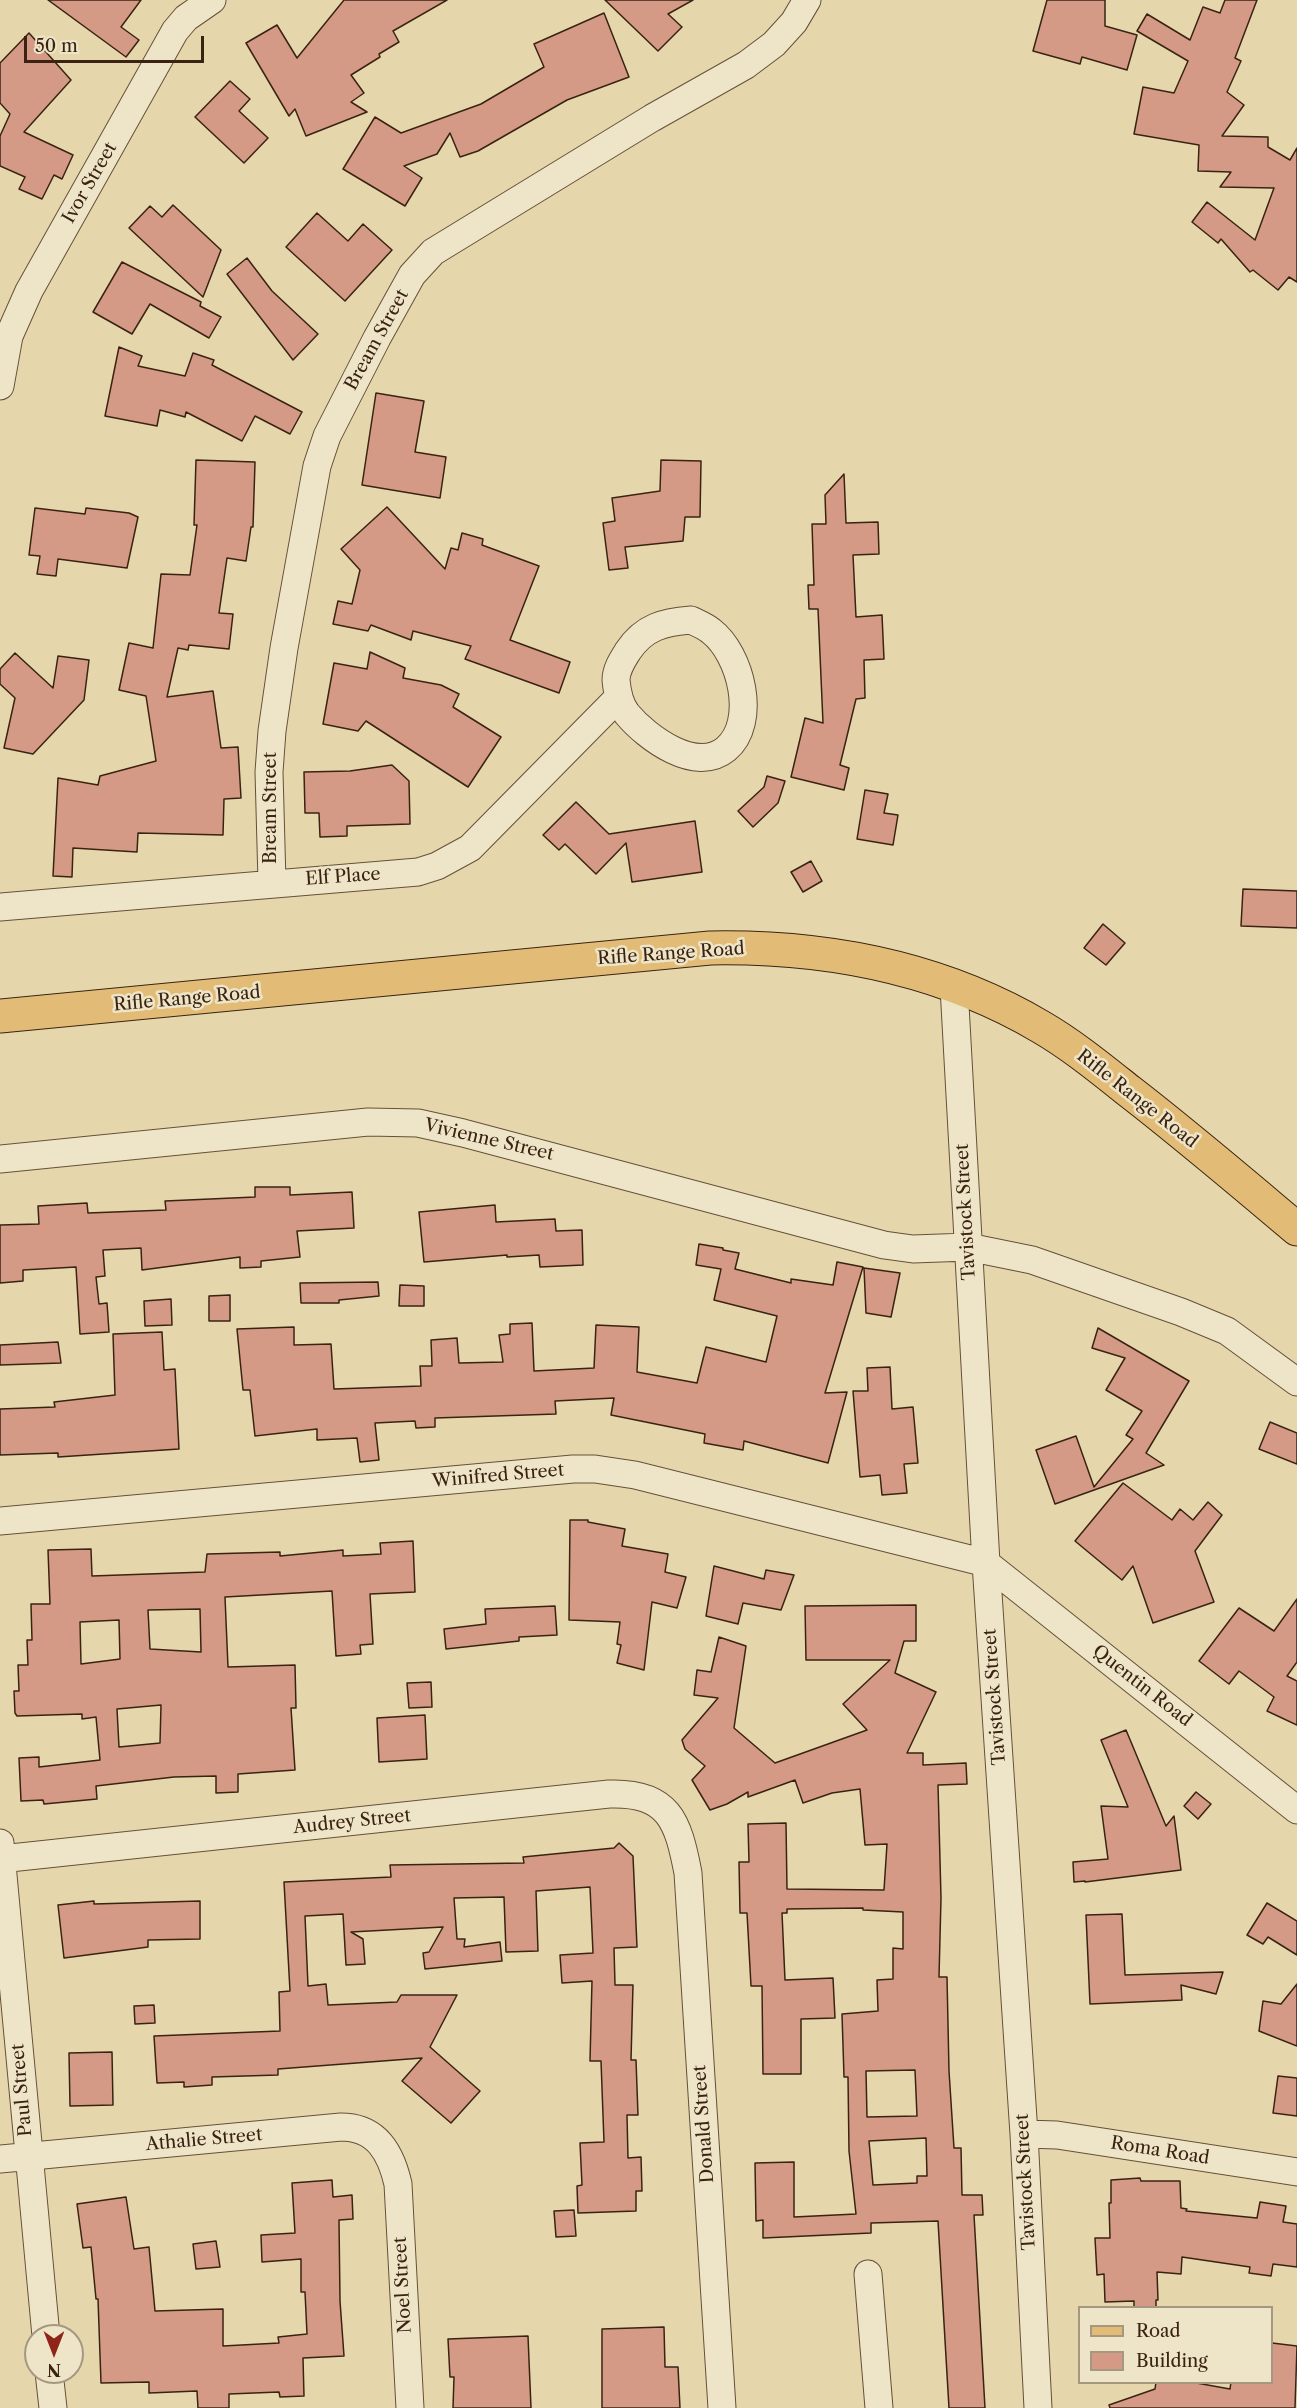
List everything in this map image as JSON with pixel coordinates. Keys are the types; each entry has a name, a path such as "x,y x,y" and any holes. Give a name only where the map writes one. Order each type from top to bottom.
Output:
{"main road":[{"name":"Rifle Range Road","path":"0,1016 710,948 759,948 828,954 911,972 954,987 1040,1026 1075,1048 1159,1114 1297,1229"}],"street":[{"name":"Ivor Street","path":"0,386 9,336 28,291 174,31 186,18 212,0"},
{"name":"Bream Street","path":"272,882 269,772 272,731 284,648 317,466 327,436 345,399 412,275 433,252 652,118 746,65 774,44 794,22 807,0"},
{"path":"691,620 711,630 736,664 742,685 740,729 727,749 716,755 701,758 685,756 643,729 627,713 619,697 616,677 621,662 645,632 661,624 691,620"},
{"name":"Elf Place","path":"0,907 272,882 418,872 437,866 454,858 478,840 619,697"},
{"name":"Tavistock Street","path":"954,987 986,1563 1024,2134 1038,2408"},
{"name":"Vivienne Street","path":"0,1159 368,1122 407,1122 440,1127 548,1154 884,1245 913,1249 968,1247"},
{"path":"968,1247 1032,1260 1209,1323 1247,1344 1297,1382"},
{"name":"Winifred Street","path":"0,1521 595,1469 635,1475 986,1563"},
{"name":"Quentin Road","path":"986,1563 1297,1810"},
{"name":"Audrey Street","path":"1,1854 616,1794 639,1796 654,1802 677,1825 682,1841"},
{"name":"Donald Street","path":"682,1841 688,1873 722,2408"},
{"name":"Paul Street","path":"1,1854 45,2324"},
{"name":"Athalie Street","path":"0,2159 351,2127 374,2136 385,2148 393,2163"},
{"name":"Roma Road","path":"1024,2134 1057,2135 1297,2172"},
{"name":"Noel Street","path":"393,2163 398,2184 410,2408"},
{"path":"868,2274 879,2408"},
{"path":"50,2384 53,2408"}],"building":[{"path":"48,0 141,0 121,27 139,40 126,57"},
{"path":"344,0 447,0 393,31 399,42 351,75 364,93 351,102 367,112 306,136 295,109 289,116 246,43 277,25 297,58"},
{"path":"605,0 693,0 668,14 682,27 658,51"},
{"path":"1047,0 1105,0 1105,26 1137,35 1127,70 1082,57 1080,64 1033,51"},
{"path":"1225,0 1257,0 1235,58 1241,61 1227,92 1244,105 1222,136 1268,137 1268,147 1290,160 1297,148 1297,282 1289,277 1278,290 1253,270 1250,272 1221,239 1218,243 1192,222 1207,202 1255,240 1274,188 1220,187 1231,172 1198,171 1199,145 1134,134 1143,87 1174,93 1188,61 1137,31 1147,14 1190,40 1203,7 1220,13"},
{"path":"604,13 629,77 567,100 478,151 460,157 450,133 437,154 404,166 422,178 405,206 343,169 375,117 401,133 481,104 544,67 534,44"},
{"path":"29,33 71,80 24,132 73,155 62,179 54,175 42,199 19,189 25,177 0,166 0,136 10,114 0,103 0,63"},
{"path":"230,81 250,99 239,111 268,138 244,163 195,117"},
{"path":"173,205 221,250 203,297 129,228 150,206 162,217"},
{"path":"317,213 348,241 363,224 392,250 345,301 286,247"},
{"path":"247,258 272,291 318,334 293,360 227,274"},
{"path":"122,262 201,302 200,306 221,317 209,338 150,304 132,334 93,312"},
{"path":"119,347 142,356 138,366 185,376 193,353 214,360 212,365 302,412 290,434 255,416 242,441 186,412 185,417 160,410 157,426 105,416"},
{"path":"376,393 424,401 415,452 446,457 440,498 362,485"},
{"path":"196,460 255,462 253,527 251,527 246,561 227,558 219,613 233,614 229,649 189,645 188,650 178,648 167,697 213,691 221,748 238,747 241,798 224,799 223,835 138,833 137,852 73,848 72,877 53,876 58,778 98,785 100,776 156,761 146,696 119,690 129,643 153,648 161,574 190,575 197,525 194,525"},
{"path":"661,460 701,461 700,517 685,517 683,541 625,547 628,568 609,570 603,523 615,521 612,498 660,491"},
{"path":"844,474 846,523 878,522 879,554 853,555 856,617 882,615 884,659 864,660 865,698 856,699 840,765 849,768 844,790 791,777 805,718 823,723 818,609 809,609 808,585 814,585 812,524 826,524 825,495"},
{"path":"387,507 445,569 451,548 458,550 462,533 483,539 482,545 539,566 510,640 570,662 559,693 465,659 471,646 413,631 411,640 371,625 368,631 333,624 338,601 352,604 360,570 341,549"},
{"path":"35,508 85,514 86,508 129,513 138,517 127,568 58,559 56,576 37,574 40,556 29,555"},
{"path":"370,652 405,668 403,678 441,685 459,694 453,707 501,737 468,787 366,721 358,731 323,724 334,663 367,669"},
{"path":"15,653 53,688 58,656 89,660 84,700 33,754 4,748 15,698 0,684 0,669"},
{"path":"392,765 409,781 410,824 347,826 347,836 320,837 319,813 305,813 304,772 350,771"},
{"path":"767,776 785,781 778,803 753,827 738,811 764,787"},
{"path":"865,790 888,794 884,813 898,815 893,845 857,839"},
{"path":"576,802 609,834 695,821 702,872 632,882 626,843 596,874 565,844 559,850 543,835"},
{"path":"811,861 822,881 803,892 791,872"},
{"path":"1243,889 1297,891 1297,928 1241,926"},
{"path":"1103,924 1125,943 1106,965 1084,948"},
{"path":"255,1187 290,1187 290,1195 352,1192 354,1228 297,1231 300,1257 261,1261 261,1267 240,1268 240,1257 142,1270 141,1248 103,1250 105,1276 96,1277 99,1304 107,1303 109,1332 80,1334 76,1267 23,1270 23,1281 0,1283 0,1225 39,1224 38,1206 87,1203 88,1213 166,1210 165,1201 255,1197"},
{"path":"495,1205 496,1222 555,1219 556,1231 582,1230 583,1265 540,1267 539,1255 507,1257 507,1255 424,1262 419,1212"},
{"path":"699,1244 739,1253 735,1269 791,1283 791,1279 833,1285 837,1262 863,1267 825,1393 847,1392 828,1463 744,1441 743,1450 704,1443 705,1434 611,1415 614,1398 555,1401 556,1414 435,1418 435,1427 416,1428 415,1421 375,1423 379,1460 360,1462 357,1438 317,1440 317,1429 255,1436 250,1390 243,1390 237,1329 294,1327 294,1345 331,1344 334,1389 421,1386 420,1366 432,1366 431,1340 457,1338 459,1363 503,1362 499,1335 510,1334 510,1324 532,1323 534,1371 594,1368 596,1325 639,1327 637,1372 697,1383 706,1347 766,1362 777,1316 714,1300 721,1269 696,1265"},
{"path":"864,1268 900,1273 891,1317 866,1313"},
{"path":"378,1282 379,1296 339,1300 339,1303 301,1303 300,1283"},
{"path":"400,1285 424,1286 424,1306 399,1306"},
{"path":"230,1295 230,1321 209,1321 209,1296"},
{"path":"171,1299 172,1325 145,1326 144,1301"},
{"path":"1098,1328 1189,1381 1146,1453 1164,1465 1055,1504 1036,1450 1076,1436 1094,1487 1133,1439 1126,1435 1142,1411 1106,1390 1125,1358 1092,1348"},
{"path":"162,1332 164,1370 175,1369 179,1449 58,1457 58,1453 0,1455 0,1409 55,1407 54,1402 115,1395 113,1334"},
{"path":"58,1342 61,1363 0,1365 0,1345"},
{"path":"890,1367 892,1409 913,1407 918,1463 904,1464 907,1493 882,1495 880,1475 860,1477 853,1391 868,1391 867,1368"},
{"path":"1270,1422 1297,1433 1297,1464 1259,1449"},
{"path":"1123,1483 1172,1520 1180,1509 1193,1520 1208,1502 1222,1515 1195,1551 1214,1602 1153,1623 1133,1566 1122,1580 1075,1541"},
{"path":"570,1520 588,1520 588,1522 625,1529 622,1546 668,1554 665,1572 686,1577 677,1608 652,1602 644,1670 617,1663 621,1645 617,1644 620,1622 569,1620"},
{"path":"413,1541 415,1592 370,1594 373,1644 360,1645 361,1654 336,1656 332,1591 225,1597 228,1667 295,1665 296,1708 291,1708 295,1770 238,1774 238,1792 216,1793 216,1776 174,1777 96,1786 97,1799 44,1804 43,1800 21,1801 19,1758 39,1757 39,1767 100,1760 96,1717 82,1719 82,1714 17,1716 15,1713 14,1691 19,1691 18,1665 28,1665 27,1640 32,1640 31,1604 50,1604 48,1550 91,1549 92,1576 205,1572 207,1554 280,1552 280,1556 343,1550 343,1556 381,1554 380,1543","holes":["200,1609 201,1652 150,1649 148,1610","119,1620 120,1659 81,1664 80,1622","161,1705 160,1743 119,1747 117,1709"]},
{"path":"714,1566 764,1579 766,1570 794,1575 781,1610 743,1603 738,1624 706,1616"},
{"path":"1297,1599 1297,1662 1287,1676 1297,1681 1297,1725 1267,1711 1274,1697 1239,1671 1229,1684 1199,1661 1239,1608 1274,1631"},
{"path":"916,1605 916,1641 904,1641 895,1673 936,1692 907,1753 923,1753 923,1765 966,1763 967,1784 938,1785 941,1898 939,1977 947,1977 949,2071 954,2148 961,2148 962,2195 982,2195 983,2215 974,2215 985,2408 949,2408 938,2221 871,2223 871,2233 763,2238 763,2220 756,2221 755,2163 794,2162 794,2217 856,2214 849,2151 848,2077 844,2077 842,2014 878,2011 877,1980 893,1979 893,1948 903,1949 903,1912 863,1910 863,1908 787,1909 787,1913 782,1913 785,1980 833,1978 835,2018 801,2019 801,2074 763,2074 762,1986 751,1986 747,1913 740,1913 739,1862 749,1862 748,1824 786,1823 787,1889 884,1890 887,1844 865,1845 860,1789 832,1793 803,1803 795,1780 748,1797 748,1792 727,1804 710,1810 692,1780 705,1766 685,1749 682,1740 718,1698 694,1695 697,1670 711,1672 719,1637 746,1646 734,1728 775,1763 867,1730 843,1704 890,1660 806,1660 805,1606","holes":["915,2070 917,2116 867,2117 866,2071","926,2138 927,2176 917,2176 917,2183 873,2185 869,2141"]},
{"path":"555,1606 557,1635 519,1637 519,1641 446,1649 444,1629 486,1624 485,1609"},
{"path":"431,1682 432,1707 409,1708 407,1683"},
{"path":"425,1715 427,1759 379,1762 377,1718"},
{"path":"1126,1730 1166,1826 1174,1816 1181,1870 1074,1882 1073,1862 1108,1859 1101,1806 1128,1807 1101,1740"},
{"path":"1196,1792 1211,1804 1198,1819 1184,1806"},
{"path":"619,1843 633,1856 637,1947 614,1948 615,1985 633,1985 631,2060 636,2060 638,2115 627,2115 628,2158 641,2157 642,2191 636,2191 636,2211 578,2213 577,2186 582,2185 580,2143 604,2142 601,2061 590,2061 592,1981 562,1983 560,1955 593,1953 590,1887 536,1891 538,1951 506,1952 504,1897 454,1898 457,1939 465,1939 464,1947 500,1942 502,1961 425,1969 423,1953 429,1952 443,1927 351,1932 363,1939 365,1964 346,1965 343,1914 305,1916 308,1986 326,1984 328,2005 397,2002 401,1995 457,1995 430,2047 480,2091 451,2123 402,2081 422,2058 278,2069 278,2075 212,2077 212,2085 184,2087 184,2082 157,2083 154,2036 280,2031 279,1992 290,1991 284,1882 391,1877 390,1865 524,1863 523,1857 614,1848"},
{"path":"94,1901 94,1904 200,1901 200,1939 148,1940 148,1947 64,1958 58,1905"},
{"path":"1267,1903 1297,1921 1297,1955 1268,1937 1263,1944 1247,1935"},
{"path":"1122,1914 1125,1975 1223,1972 1216,1994 1181,1985 1182,2000 1090,2004 1086,1915"},
{"path":"1297,1984 1297,2046 1259,2031 1263,2001 1281,2004"},
{"path":"154,2005 155,2023 135,2024 134,2006"},
{"path":"112,2052 113,2105 70,2106 69,2053"},
{"path":"1278,2076 1297,2078 1297,2116 1273,2113"},
{"path":"1140,2178 1141,2181 1180,2181 1181,2208 1187,2209 1186,2211 1257,2218 1260,2202 1286,2206 1283,2222 1297,2224 1297,2267 1273,2264 1271,2276 1249,2273 1250,2267 1182,2257 1181,2274 1157,2272 1158,2300 1156,2300 1156,2306 1134,2306 1134,2301 1105,2302 1104,2274 1097,2275 1095,2238 1110,2238 1111,2180"},
{"path":"332,2180 333,2197 352,2195 353,2219 339,2220 340,2301 344,2356 303,2358 304,2396 280,2397 279,2392 229,2394 229,2408 198,2408 197,2391 149,2393 149,2382 101,2383 98,2299 96,2299 91,2247 83,2248 77,2204 126,2197 134,2249 149,2247 155,2311 223,2309 223,2346 279,2343 278,2337 307,2334 305,2292 301,2292 301,2259 262,2262 261,2235 295,2233 292,2183"},
{"path":"574,2210 576,2236 556,2237 554,2211"},
{"path":"216,2241 220,2267 196,2269 193,2244"},
{"path":"664,2327 665,2367 678,2367 680,2408 602,2408 602,2329"},
{"path":"528,2336 531,2408 453,2408 454,2377 450,2377 448,2339"},
{"path":"1273,2343 1297,2346 1295,2408 1110,2408 1109,2405 1155,2389 1156,2384 1202,2384 1230,2389 1231,2384 1273,2384"}]}
